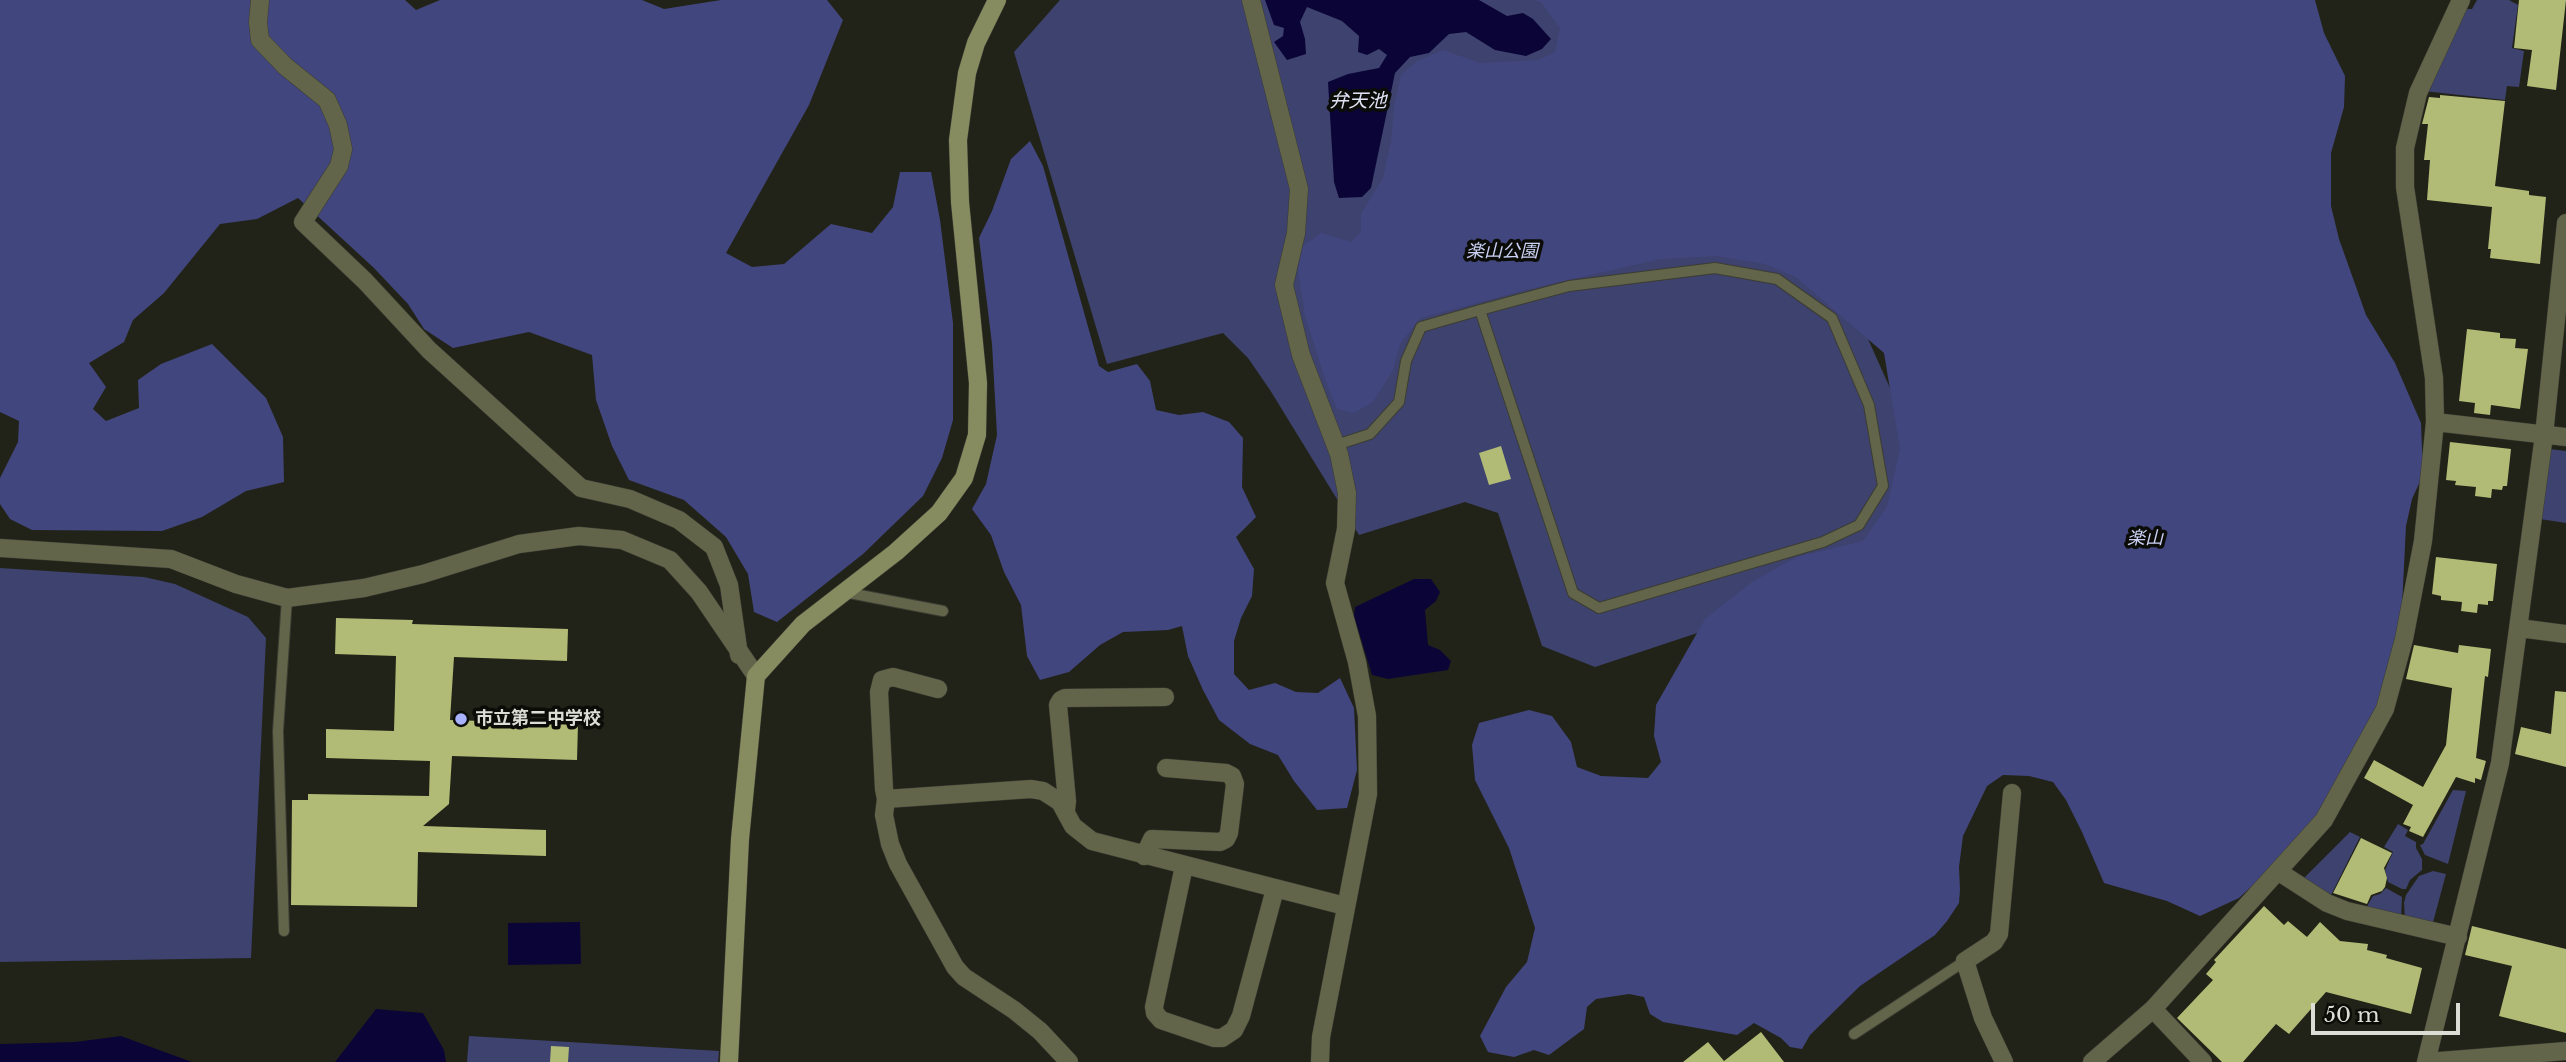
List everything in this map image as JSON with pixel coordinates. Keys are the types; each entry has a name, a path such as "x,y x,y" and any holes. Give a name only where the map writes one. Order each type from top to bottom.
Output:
{"street":[{"path":"260,0 260,40 285,66 327,100 338,125 343,149 339,166 303,222 365,281 429,350 581,488 630,499 679,520 714,547 729,585 739,655"},
{"path":"729,1062 740,839 756,676 803,624 896,552 939,513 964,478 977,435 978,383 960,202 958,140 967,73 976,43 997,0"},
{"path":"1251,0 1299,189 1296,233 1284,285 1301,355 1336,445 1347,493 1346,529 1335,583 1357,662 1367,716 1368,794 1321,1037 1320,1062"},
{"path":"2092,1062 2153,1009 2324,820 2385,709 2404,639 2423,541 2435,422 2434,379 2409,223 2403,165 2408,128 2418,93 2461,0"},
{"path":"2566,223 2544,435 2500,763 2427,1062 2566,1051"},
{"path":"2435,422 2566,437"},
{"path":"0,548 171,559 236,584 287,598 364,588 424,574 519,544 579,536 622,540 670,560 699,592 739,655 756,676"},
{"path":"2519,628 2566,634"},
{"path":"938,689 893,677 881,680 879,692 886,799 884,815 890,844 898,864 956,967 964,976 1032,1024 1069,1062"},
{"path":"1066,810 1068,801 1058,705 1061,700 1165,696"},
{"path":"1144,856 1152,839 1220,842 1226,839 1228,833 1235,784 1232,776 1226,773 1166,768"},
{"path":"886,799 1031,789 1050,795 1060,802 1073,826 1092,841 1345,906"},
{"path":"2004,1062 1983,1018 1965,961 1994,942 1999,934 2012,793"},
{"path":"1184,866 1154,1007 1155,1013 1161,1020 1214,1038 1222,1038 1234,1030 1241,1016 1275,889"},
{"path":"2279,872 2327,903 2347,911 2458,937"},
{"path":"2153,1009 2203,1062"}],"lane":[{"path":"1336,445 1370,434 1399,402 1406,361 1421,327 1480,310 1569,286 1715,268 1777,279 1832,318 1869,405 1884,486 1859,525 1823,542 1599,608 1573,593 1480,310"},
{"path":"844,593 943,611"},
{"path":"284,931 278,731 287,598"},
{"path":"1854,1034 1965,961"}],"green space":[{"path":"0,0 405,0 416,10 440,0 642,0 664,9 721,0 827,0 843,20 809,105 726,253 752,267 784,264 831,224 872,233 893,207 900,172 931,172 953,323 953,420 942,458 923,496 863,554 777,622 754,612 748,574 726,537 684,500 629,480 612,446 596,400 592,355 529,332 453,348 424,329 408,304 374,268 298,198 257,219 220,224 164,293 133,320 124,342 89,363 106,387 93,409 106,421 139,408 138,380 161,364 212,344 266,398 283,437 284,482 246,491 202,517 162,531 32,530 10,519 0,504 0,478 18,442 19,421 0,412"},
{"name":"楽山公園","path":"1060,0 1632,0 1851,301 1907,426 1908,563 1595,667 1542,646 1498,513 1465,502 1359,535 1270,390 1248,358 1223,333 1107,364 1014,52"},
{"name":"楽山","path":"1532,0 2315,0 2324,33 2345,76 2344,107 2331,153 2331,206 2339,239 2366,315 2395,363 2421,423 2423,475 2412,499 2406,526 2402,606 2384,697 2327,802 2274,866 2239,898 2200,916 2167,901 2104,883 2066,800 2053,782 2029,776 2003,775 1987,786 1963,836 1959,867 1959,903 1947,921 1935,935 1860,986 1810,1035 1802,1049 1790,1047 1781,1038 1754,1023 1737,1035 1663,1022 1650,1014 1644,997 1629,994 1596,999 1587,1007 1584,1029 1549,1055 1534,1050 1514,1057 1488,1052 1480,1036 1506,987 1527,962 1535,928 1509,848 1475,780 1472,745 1479,723 1529,710 1552,716 1571,742 1577,767 1601,776 1648,778 1661,762 1654,736 1656,705 1705,619 1752,582 1797,557 1863,541 1887,507 1900,449 1884,353 1796,277 1765,264 1716,256 1661,259 1529,289 1420,318 1400,344 1393,370 1373,402 1354,413 1337,409 1305,316 1298,269 1303,246 1321,233 1351,242 1361,232 1361,214 1383,178 1401,75 1417,61 1443,50 1480,63 1539,60 1555,52 1560,28 1541,2"},
{"path":"2477,0 2509,0 2518,5 2512,48 2524,51 2519,87 2507,86 2505,100 2424,91 2462,9 2472,9"},
{"path":"1030,141 1043,166 1099,366 1108,372 1137,364 1150,381 1156,410 1179,415 1203,412 1229,422 1243,438 1242,487 1256,517 1236,537 1254,569 1252,596 1234,641 1234,674 1249,690 1275,683 1296,692 1318,693 1340,678 1354,708 1357,770 1347,808 1317,810 1278,755 1250,744 1219,720 1188,656 1182,626 1168,630 1123,632 1100,645 1069,672 1040,680 1027,656 1021,605 1004,572 991,535 972,509 986,484 997,435 992,344 979,238 1011,159"},
{"path":"2549,449 2566,451 2566,523 2540,519"},
{"path":"0,568 144,577 175,584 248,617 266,638 251,958 0,962"},
{"path":"2453,790 2466,791 2448,864 2425,855 2420,845"},
{"path":"2398,824 2408,830 2405,836 2416,842 2422,859 2422,870 2410,880 2406,889 2388,882 2385,870 2393,852 2384,847"},
{"path":"2350,832 2360,837 2331,895 2303,879"},
{"path":"2433,871 2446,874 2432,926 2405,919 2406,895 2419,876"},
{"path":"2386,888 2402,897 2401,918 2366,908 2373,896"},
{"path":"469,1036 719,1051 718,1062 467,1062"}],"water":[{"name":"弁天池","path":"1265,0 1479,0 1507,16 1523,13 1533,19 1551,39 1542,49 1526,56 1495,50 1466,32 1449,34 1429,53 1410,57 1395,73 1371,188 1362,197 1339,198 1334,182 1328,82 1348,74 1379,68 1387,55 1379,49 1367,55 1358,52 1359,36 1342,21 1307,7 1300,22 1306,54 1287,60 1274,42 1283,36 1284,28 1274,25"},
{"path":"1414,579 1431,579 1440,592 1436,601 1425,610 1428,645 1440,650 1451,661 1448,670 1388,679 1372,675 1354,616 1355,607"},
{"path":"580,922 581,964 508,965 508,923"},
{"path":"376,1009 423,1013 444,1050 446,1062 335,1062"},
{"path":"121,1036 192,1062 0,1062 0,1044 75,1042"}],"building":[{"path":"2519,0 2566,0 2556,90 2527,86 2532,50 2514,48"},
{"path":"2440,95 2505,101 2495,186 2529,191 2529,195 2546,197 2540,264 2490,258 2491,249 2488,249 2492,207 2427,200 2430,160 2424,160 2428,124 2422,124 2429,97 2440,98"},
{"path":"2467,329 2500,333 2500,338 2516,339 2515,348 2528,349 2520,409 2491,405 2490,415 2474,413 2475,403 2459,401"},
{"path":"2450,442 2511,449 2507,486 2503,486 2502,490 2492,489 2491,498 2475,496 2476,487 2455,485 2456,481 2446,480"},
{"path":"1501,446 1511,479 1489,485 1479,453"},
{"path":"2436,557 2497,564 2493,601 2488,601 2488,605 2478,604 2477,613 2461,611 2462,602 2441,600 2441,596 2432,594"},
{"path":"336,618 413,620 412,624 568,629 567,661 454,657 450,720 578,724 577,760 452,756 449,804 423,826 546,830 546,856 418,852 417,907 291,905 292,800 308,800 308,794 429,796 430,761 326,758 326,729 394,731 396,656 335,654"},
{"path":"2414,645 2458,653 2459,645 2491,649 2488,677 2485,676 2476,758 2486,761 2481,780 2475,778 2475,783 2456,777 2423,837 2409,831 2411,827 2403,824 2413,805 2364,778 2374,760 2423,787 2446,745 2452,688 2406,679"},
{"path":"2555,691 2566,692 2566,767 2515,754 2521,727 2551,734"},
{"path":"2361,838 2392,853 2384,868 2387,878 2385,887 2371,895 2367,904 2333,893"},
{"path":"2264,906 2284,925 2288,921 2307,937 2320,922 2340,941 2368,944 2367,950 2422,968 2411,1014 2326,992 2289,1034 2276,1024 2243,1062 2222,1062 2177,1018 2213,980 2206,974 2216,962 2214,960"},
{"path":"2472,926 2566,949 2566,1033 2499,1016 2512,966 2465,955"},
{"path":"1761,1032 1784,1062 1683,1062 1708,1042 1724,1061"},
{"path":"551,1046 569,1047 568,1062 550,1062"}],"place":[{"name":"市立第二中学校","path":"461,719"}]}
